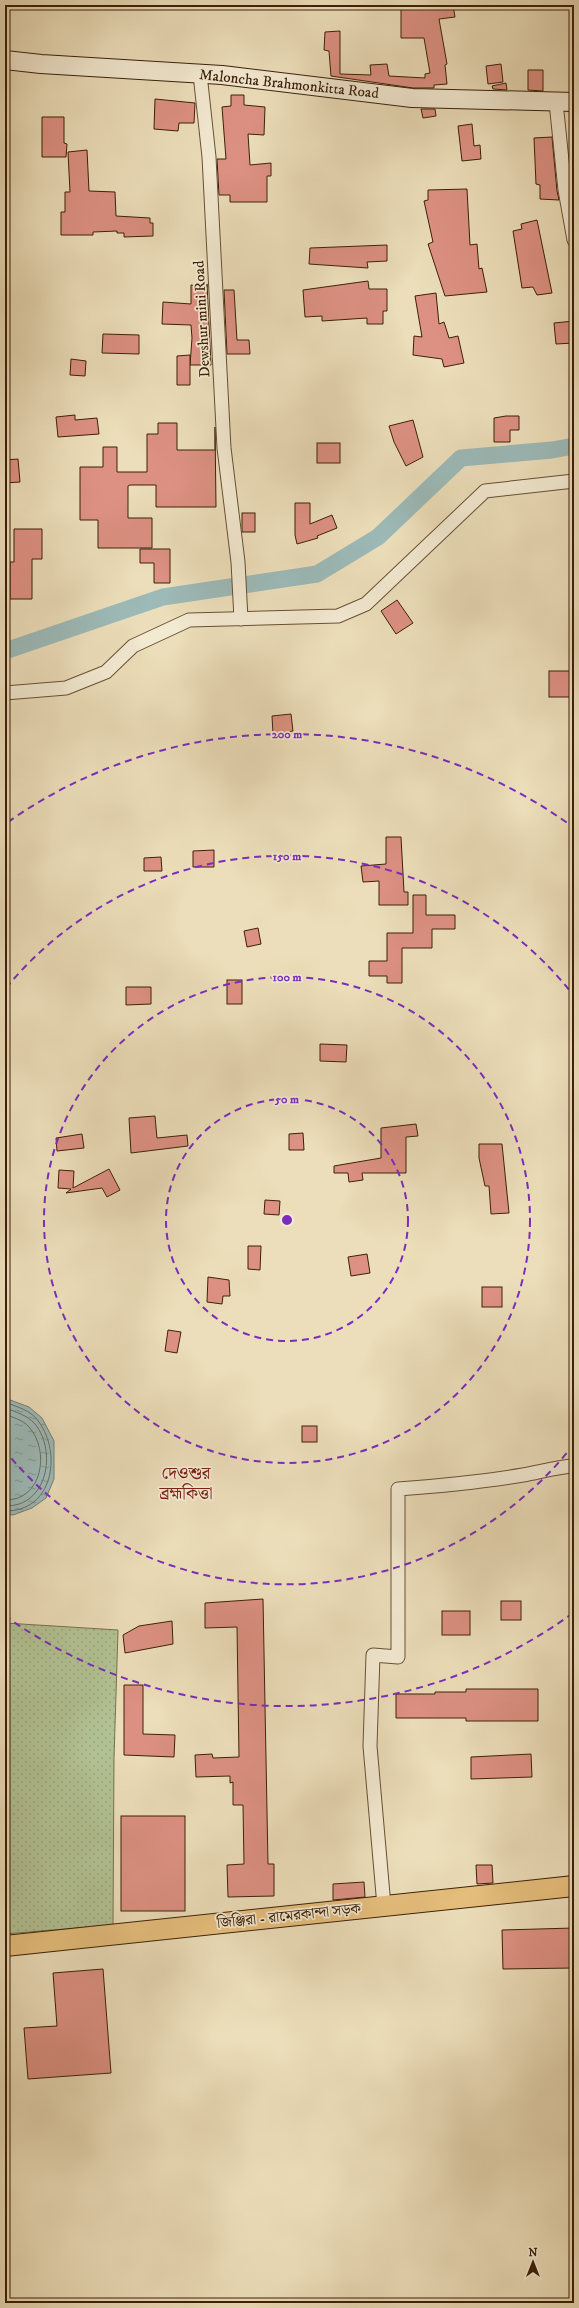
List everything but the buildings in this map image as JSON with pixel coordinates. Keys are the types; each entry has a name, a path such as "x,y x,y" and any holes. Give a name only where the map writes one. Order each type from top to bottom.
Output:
{"main road":[{"name":"জিঞ্জিরা - রামেরকান্দা সড়ক","path":"5,1946 574,1886"}],"street":[{"name":"Maloncha Brahmonkitta Road","path":"5,60 41,64 200,74 412,98 565,102"},
{"name":"Dewshur mini Road","path":"200,74 209,158 224,448 238,562 241,619"},
{"path":"565,102 565,190 574,240"},
{"path":"5,693 66,688 106,672 133,646 189,620 338,616 366,604 485,491 574,481"},
{"path":"384,1906 370,1738 373,1655 398,1657 398,1489 439,1486 523,1475 557,1467 574,1466"}],"green space":[{"path":"5,1623 118,1630 114,1758 113,1925 5,1934"}],"water":[{"path":"5,1398 29,1407 42,1418 54,1441 54,1479 46,1498 32,1508 13,1515 5,1514"}],"waterway":[{"path":"5,651 163,597 317,574 378,537 461,458 552,450 574,446"}],"district":[{"name":"দেওশুর ব্রহ্মকিত্তা","path":"186,1484"}]}
